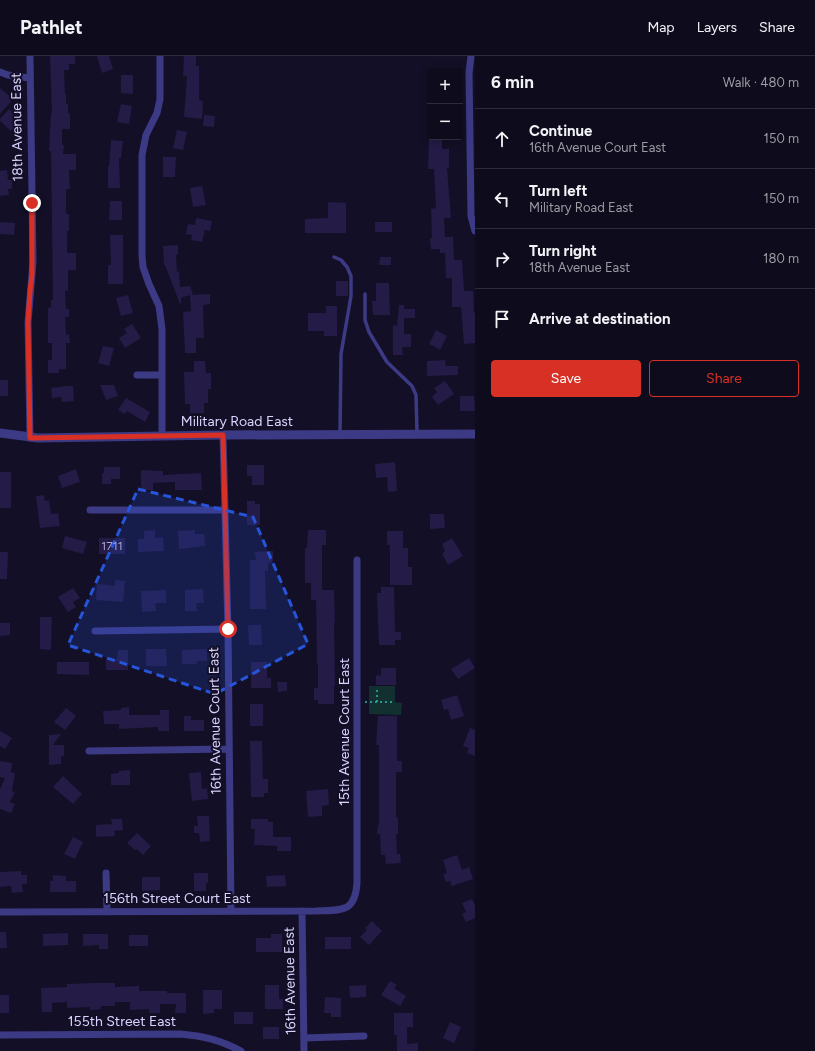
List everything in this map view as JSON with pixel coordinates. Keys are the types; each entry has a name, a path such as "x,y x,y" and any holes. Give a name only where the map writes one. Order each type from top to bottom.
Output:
{"street":[{"name":"18th Avenue East","path":"30,56 29,78 33,262 28,322 30,438"},
{"path":"160,56 160,99 157,113 146,135 142,155 142,256 149,284 159,306 162,329 162,436"},
{"path":"471,56 469,73 471,216 475,231"},
{"path":"0,72 8,76 29,78"},
{"path":"137,375 162,375"},
{"name":"Military Road East","path":"0,433 30,438 223,435 475,434"},
{"name":"16th Avenue Court East","path":"223,435 228,629 228,748 231,911"},
{"path":"90,510 224,510"},
{"name":"15th Avenue Court East","path":"353,904 357,883 357,560"},
{"path":"95,631 228,629"},
{"path":"89,751 228,748"},
{"path":"106,873 107,912"},
{"name":"156th Street Court East","path":"0,912 302,911 332,910 344,908 353,904"},
{"name":"16th Avenue East","path":"302,911 304,1051"},
{"name":"155th Street East","path":"0,1034 180,1034 208,1037 226,1043 241,1051"},
{"path":"304,1038 364,1036"}],"lane":[{"path":"334,257 340,260 347,267 351,276 351,296 341,354 340,435"},
{"path":"365,294 365,320 369,332 387,362 412,386 416,395 417,434"}],"path":[{"path":"377,687 377,702"},
{"path":"357,702 394,702"}],"highlighted area":[{"path":"138,489 253,517 308,644 215,694 68,645"}],"green space":[{"path":"369,686 395,686 395,702 402,703 401,715 369,714"}],"building":[{"path":"50,56 75,56 75,64 69,64 69,70 64,70 66,104 68,104 68,113 70,113 70,129 62,129 62,145 64,145 63,154 76,154 76,170 69,170 70,189 66,189 66,214 69,214 67,253 76,253 76,270 68,270 68,291 65,291 66,309 69,309 69,317 65,317 66,335 69,334 70,343 66,343 66,369 59,369 59,373 48,373 48,360 52,360 52,343 48,343 48,308 51,307 51,300 53,300 51,151 49,151 52,113"},
{"path":"97,56 109,56 113,69 102,73"},
{"path":"184,56 196,56 196,66 199,66 199,100 203,101 202,119 184,117 187,76 183,76"},
{"path":"121,75 133,75 133,94 121,93"},
{"path":"0,88 13,99 0,114"},
{"path":"121,104 132,106 129,124 117,122"},
{"path":"9,109 21,120 11,131 0,121"},
{"path":"204,115 215,116 214,127 203,126"},
{"path":"177,130 187,132 183,150 173,148"},
{"path":"111,140 123,141 121,158 119,158 120,188 108,188 108,166"},
{"path":"429,140 442,140 442,149 449,149 449,168 447,168 451,218 444,218 445,237 453,237 454,260 462,260 464,291 473,291 475,343 464,344 461,307 452,307 452,278 446,278 445,253 440,253 440,249 431,249 431,209 436,208 434,169 428,169"},
{"path":"163,157 176,157 175,177 163,177"},
{"path":"7,170 8,180 12,180 12,189 8,189 9,195 0,196 0,171"},
{"path":"202,186 206,205 193,207 190,188"},
{"path":"110,201 122,201 122,220 109,220"},
{"path":"328,202 346,203 346,233 305,233 305,219 328,218"},
{"path":"196,218 212,221 210,231 205,230 202,242 191,240 192,235 186,234 188,224 195,225"},
{"path":"0,222 15,223 14,235 0,234"},
{"path":"375,222 392,222 392,232 375,232"},
{"path":"110,235 123,235 123,284 108,284 108,265 111,265"},
{"path":"178,245 178,254 176,255 180,287 190,286 193,294 191,295 210,294 210,304 203,305 204,338 196,338 196,353 185,353 183,312 191,311 190,295 181,298 180,304 164,265 163,246"},
{"path":"380,257 391,257 391,265 379,265"},
{"path":"336,281 348,281 348,296 336,296"},
{"path":"376,283 389,283 390,315 373,315 372,301 376,301"},
{"path":"128,295 133,313 121,316 116,298"},
{"path":"399,305 404,305 404,309 415,309 415,318 404,318 404,334 411,334 411,347 402,347 403,355 393,355 393,325 397,326"},
{"path":"326,306 337,306 337,336 324,336 324,331 308,331 308,313 326,313"},
{"path":"132,324 141,338 125,348 119,338 127,333 124,329"},
{"path":"436,330 447,336 440,350 429,344"},
{"path":"103,346 114,348 109,366 98,363"},
{"path":"445,360 446,366 458,366 458,375 427,376 427,361"},
{"path":"194,361 205,361 206,373 211,373 211,389 208,389 208,403 204,403 204,413 190,413 190,404 185,404 184,372 194,372"},
{"path":"0,380 8,380 8,396 0,396"},
{"path":"445,381 454,394 438,405 432,397 437,392 434,388"},
{"path":"100,385 114,385 118,396 106,400"},
{"path":"73,386 74,401 62,402 61,397 52,398 51,388"},
{"path":"460,396 474,396 475,411 460,411"},
{"path":"126,398 150,412 145,422 127,411 125,414 118,410"},
{"path":"395,462 397,491 388,492 387,477 376,478 375,464"},
{"path":"247,465 264,465 264,485 252,485 252,476 247,476"},
{"path":"104,467 120,467 120,479 111,479 111,484 102,484 102,473 104,473"},
{"path":"76,469 80,482 62,488 58,476"},
{"path":"141,470 163,471 163,475 201,473 202,490 175,490 175,482 153,483 153,490 141,490"},
{"path":"0,472 11,472 11,508 0,508"},
{"path":"44,495 45,501 49,500 51,514 58,513 60,526 40,528 36,496"},
{"path":"247,501 255,501 255,504 260,504 260,525 247,525"},
{"path":"430,514 444,514 445,528 430,529"},
{"path":"155,530 155,538 163,537 164,551 138,552 138,539 144,539 144,531"},
{"path":"195,530 195,534 204,534 205,546 179,549 178,531"},
{"path":"308,530 326,530 326,545 322,545 322,590 334,590 334,704 318,704 318,700 314,700 314,688 318,688 316,600 311,600 311,583 305,583 305,548 307,548"},
{"path":"387,531 403,531 403,548 408,548 408,567 412,567 412,585 390,585 390,545 387,545"},
{"path":"65,536 87,542 83,554 62,548"},
{"path":"99,538 125,538 125,554 99,554"},
{"path":"452,538 463,556 448,565 442,554 445,551 442,544"},
{"path":"273,551 273,562 268,563 268,571 265,571 266,609 250,609 250,560 256,560 255,552"},
{"path":"0,552 8,552 7,579 0,579"},
{"path":"115,580 125,581 123,602 96,600 97,584 115,586"},
{"path":"381,587 394,587 395,632 401,632 401,640 395,640 395,645 379,645 377,593 381,593"},
{"path":"73,588 80,598 73,602 76,607 68,612 58,597"},
{"path":"203,589 204,603 196,603 197,611 185,611 185,590"},
{"path":"166,590 166,603 155,603 156,611 142,612 141,591"},
{"path":"40,617 52,617 51,650 40,649"},
{"path":"0,623 10,623 10,635 0,636"},
{"path":"248,625 261,625 262,645 249,645"},
{"path":"146,649 166,649 167,666 146,666"},
{"path":"207,649 207,661 197,661 197,664 182,664 182,650"},
{"path":"118,650 128,650 128,670 106,670 106,659 117,659"},
{"path":"469,658 475,668 458,679 451,669"},
{"path":"57,662 89,662 89,675 57,674"},
{"path":"251,662 267,662 267,678 271,678 271,688 251,688"},
{"path":"381,668 396,668 396,685 376,685 376,675 381,676"},
{"path":"277,682 287,682 287,691 278,692"},
{"path":"457,695 464,716 451,720 448,709 444,710 441,700"},
{"path":"250,704 263,704 263,726 250,726"},
{"path":"129,707 129,715 160,715 160,710 169,710 169,731 158,731 158,727 119,729 119,724 104,724 103,711 121,710 121,708"},
{"path":"66,708 76,716 65,730 54,722"},
{"path":"184,716 191,716 191,720 204,720 204,731 184,731"},
{"path":"378,716 397,716 397,761 402,761 402,772 396,772 396,817 398,817 398,834 396,834 397,854 400,854 401,863 386,864 385,855 381,855 380,834 377,834 379,825 379,745 376,745"},
{"path":"470,728 475,730 475,756 467,753 469,748 463,746"},
{"path":"0,731 12,738 5,749 0,746"},
{"path":"61,734 53,745 64,745 64,756 61,756 61,764 49,765 49,735"},
{"path":"250,741 262,741 263,779 268,779 268,793 264,793 264,797 251,797"},
{"path":"0,761 12,763 11,772 15,773 12,791 15,792 10,802 15,804 11,813 0,809 0,789 5,778 0,777"},
{"path":"130,770 130,785 111,785 111,774 119,773 119,771"},
{"path":"201,772 202,789 207,788 208,799 192,801 189,773"},
{"path":"63,776 82,794 73,804 53,787"},
{"path":"328,789 329,805 322,806 322,816 308,817 306,791"},
{"path":"197,816 209,816 210,841 200,842 199,833 194,833 194,826 198,826"},
{"path":"111,819 122,819 123,830 114,831 115,836 96,837 96,825 112,824"},
{"path":"251,819 268,819 268,822 273,822 273,837 291,837 291,851 277,851 277,846 254,845 255,829 251,829"},
{"path":"137,833 151,846 143,855 127,843"},
{"path":"73,837 83,842 75,859 64,854"},
{"path":"457,855 462,870 469,867 473,879 452,886 450,881 446,882 443,874 447,873 443,860"},
{"path":"21,871 21,875 27,875 27,884 22,884 23,892 12,893 11,886 0,887 0,872"},
{"path":"194,873 208,873 206,891 194,891"},
{"path":"53,875 66,876 66,881 76,881 76,892 50,892 50,881 53,881"},
{"path":"285,875 286,886 267,887 266,876"},
{"path":"142,877 160,877 160,890 142,891"},
{"path":"472,899 475,905 475,918 466,922 462,914 466,912 462,903"},
{"path":"372,921 382,931 369,945 360,937 367,930 365,928"},
{"path":"0,932 6,932 7,948 0,948"},
{"path":"68,933 68,945 43,946 43,934"},
{"path":"83,934 108,934 108,949 99,949 99,945 83,946"},
{"path":"271,934 282,934 282,952 256,952 256,938 271,938"},
{"path":"129,935 148,935 148,946 129,946"},
{"path":"325,937 351,937 351,949 325,949"},
{"path":"390,981 397,985 394,988 406,996 400,1006 381,995"},
{"path":"115,983 115,987 139,986 139,991 186,993 186,1013 175,1013 176,1004 160,1004 160,1013 149,1013 149,1009 130,1010 130,1002 115,1002 115,1006 101,1006 101,1009 90,1010 90,1007 67,1008 67,1002 52,1003 52,1012 42,1012 41,988 67,987 67,984"},
{"path":"265,985 279,985 279,999 283,999 283,1009 265,1009"},
{"path":"366,985 366,997 350,998 349,986"},
{"path":"203,990 222,990 222,1009 214,1009 214,1013 203,1014"},
{"path":"0,995 9,995 9,1013 0,1013"},
{"path":"325,997 341,998 341,1017 331,1017 331,1013 324,1013"},
{"path":"234,1012 253,1012 253,1024 234,1024"},
{"path":"394,1013 413,1013 413,1027 407,1027 407,1044 418,1043 418,1051 397,1051 397,1035 394,1035"},
{"path":"450,1022 461,1027 454,1043 443,1038"},
{"path":"263,1027 279,1027 279,1039 263,1039"}],"route":[{"path":"32,203 33,262 28,322 30,438 223,435 228,629"}]}
